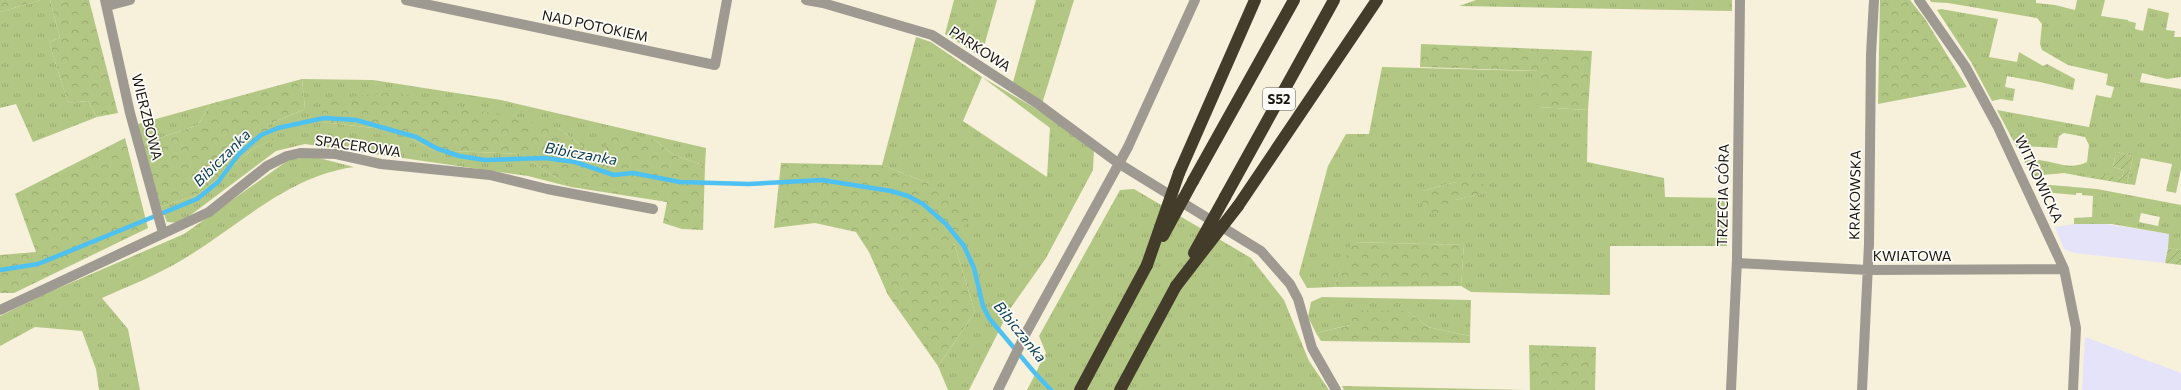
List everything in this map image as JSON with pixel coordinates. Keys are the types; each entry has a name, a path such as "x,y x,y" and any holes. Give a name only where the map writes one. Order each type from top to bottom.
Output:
{"highway":[{"path":"1147,265 1179,173 1255,0"},
{"name":"S52","path":"1080,390 1193,181 1294,0"},
{"name":"S52","path":"1120,390 1224,197 1334,0"},
{"path":"1176,286 1238,206 1377,0"}],"street":[{"path":"106,3 130,0"},
{"name":"NAD POTOKIEM","path":"406,0 715,65 727,0"},
{"name":"PARKOWA","path":"810,0 932,35 1038,104 1118,163 1250,243 1282,273 1298,299 1312,348 1336,390"},
{"path":"998,390 1026,333 1128,147 1195,0"},
{"name":"TRZECIA GÓRA","path":"1732,390 1736,264 1740,0"},
{"name":"KRAKOWSKA","path":"1862,390 1868,270 1871,54 1874,0"},
{"name":"WITKOWICKA","path":"1919,0 1965,66 1997,125 2064,269 2076,328 2073,390"},
{"name":"WIERZBOWA","path":"106,3 130,113 162,229"},
{"name":"SPACEROWA","path":"0,310 162,229 209,212 267,166 287,156 300,153 336,154 381,164 490,175 547,189 653,209"},
{"name":"KWIATOWA","path":"1736,264 1868,270 2064,269"}],"shaded area":[{"path":"2074,224 2106,224 2170,234 2165,263 2074,253 2064,249 2055,227"},
{"path":"2085,337 2181,373 2181,390 2082,390"}],"green space":[{"path":"0,0 41,0 0,12"},
{"path":"41,0 50,0 60,38 49,42 68,103 88,101 97,117 33,142 16,104 0,108 0,12"},
{"path":"50,0 89,0 118,113 97,117 88,101 68,103 49,42 60,38"},
{"path":"954,0 997,0 981,57 945,34"},
{"path":"1036,0 1074,0 1042,104 1013,82"},
{"path":"1476,0 1732,0 1732,11 1459,6"},
{"path":"1880,0 1910,0 1925,19 1967,87 1878,104"},
{"path":"1930,0 2036,0 2036,3 2055,5 2075,10 2077,0 2105,0 2101,16 2128,20 2136,23 2135,29 2143,31 2148,8 2169,13 2166,30 2175,31 2174,37 2181,37 2181,77 2167,79 2142,73 2140,82 2181,89 2181,169 2176,193 2166,191 2172,164 2141,158 2135,185 2127,184 2133,156 2116,152 2113,167 2124,170 2122,178 2103,175 2085,177 2064,173 2043,175 2033,178 2024,161 2040,160 2071,166 2087,162 2089,145 2085,137 2064,133 2059,136 2057,148 2024,146 2017,148 1997,110 2089,127 2096,95 2111,98 2114,87 2106,85 2108,74 2068,65 2042,50 2040,44 2042,24 2037,18 1948,3 1931,2"},
{"path":"1941,9 1998,19 1989,57 2017,62 2019,52 2043,66 2047,64 2075,79 2073,90 2007,76 2005,87 2015,89 2013,101 2001,99 1992,101 1971,62 1937,10"},
{"path":"916,37 931,42 982,77 1050,117 1094,149 1093,170 1046,258 1010,309 969,390 948,390 938,366 975,312 954,243 928,183 882,165","holes":["982,77 1050,128 1047,177 963,121"]},
{"path":"1421,44 1592,51 1588,110 1538,107 1538,71 1420,67"},
{"path":"1382,67 1538,71 1539,107 1588,110 1587,162 1664,178 1665,197 1728,198 1727,246 1610,246 1610,295 1471,292 1461,286 1464,245 1353,242 1334,287 1307,288 1299,274 1328,166 1346,134 1369,134","holes":["1456,182 1488,192 1455,200 1422,191"]},
{"path":"302,79 373,80 501,100 706,148 705,166 674,155 652,138 603,157 587,150 558,128 322,122 400,131 431,150 519,154 571,187 528,176 305,144 276,151 180,223 167,222 161,207 199,194 254,148 272,140 267,125 305,109"},
{"path":"302,79 305,109 267,125 273,140 254,148 199,194 161,207 142,144 198,125 210,104"},
{"path":"395,92 558,128 587,150 603,157 611,132 652,138 674,155 705,166 703,230 682,229 663,223 667,202 571,187 519,154 431,150 400,131 322,122 321,112 331,99"},
{"path":"210,104 198,125 142,144 138,124"},
{"path":"125,138 148,228 14,293 0,293 0,255 36,252 15,194"},
{"path":"2116,152 2133,156 2127,184 2085,177 2103,174 2122,178 2124,170 2113,167"},
{"path":"315,157 354,167 330,172 285,192 264,204 182,260 102,298 128,329 140,390 99,390 96,369 82,331 35,327 0,346 0,316 45,294 184,234 290,159"},
{"path":"781,163 882,165 928,183 969,219 954,243 975,312 938,366 888,295 869,252 856,232 815,223 774,228"},
{"path":"1463,172 1474,174 1489,192 1455,200 1444,214 1423,213 1422,191 1456,182"},
{"path":"2050,185 2097,189 2181,205 2181,250 2168,248 2169,234 2112,224 2074,224 2074,218 2092,217 2093,196 2082,195 2082,193 2076,193 2076,195 2043,192 2043,186","holes":["2141,213 2160,217 2158,226 2139,222"]},
{"path":"1134,189 1251,258 1284,300 1309,361 1329,390 1027,390 1046,353 1039,336 1120,190"},
{"path":"1352,242 1464,245 1461,286 1334,287"},
{"path":"2168,248 2181,250 2181,265 2165,263"},
{"path":"1322,297 1471,300 1470,336 1428,327 1407,311 1316,333 1308,317 1311,302"},
{"path":"1356,310 1407,311 1428,327 1470,336 1470,343 1321,341 1316,333 1350,325"},
{"path":"1529,345 1596,347 1595,390 1530,390"},
{"path":"1342,386 1529,390 1344,390"}],"waterway":[{"name":"Bibiczanka","path":"0,270 38,264 197,199 218,182 239,154 261,135 278,128 324,118 356,120 416,137 436,148 459,156 485,160 545,158 575,162 614,175 633,173 680,182 749,184 822,180 891,191 908,196 923,204 946,224 964,246 974,268 983,306 989,318 1051,390"}]}
